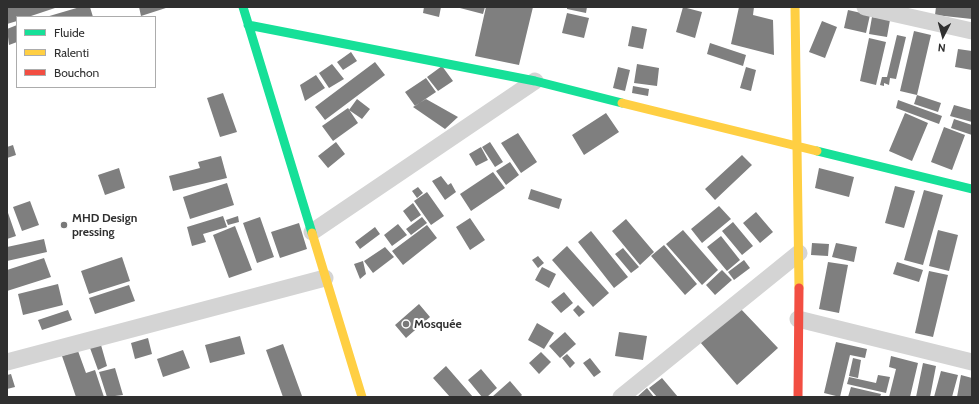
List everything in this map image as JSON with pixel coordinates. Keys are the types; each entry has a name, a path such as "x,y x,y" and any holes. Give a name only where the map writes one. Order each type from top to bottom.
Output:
{"street":[{"path":"243,7 362,397"},
{"path":"796,7 799,253 798,397"},
{"path":"865,7 972,31"},
{"path":"248,25 535,81 972,189"},
{"path":"312,232 535,81"},
{"path":"621,397 799,253"},
{"path":"7,362 325,278"},
{"path":"798,319 972,362"}],"building":[{"path":"7,7 58,7 31,16 16,16 16,21 7,24"},
{"path":"80,7 90,7 93,16 49,16"},
{"path":"139,7 169,7 141,16"},
{"path":"424,7 441,7 439,17 423,13"},
{"path":"456,7 485,7 483,14"},
{"path":"486,7 533,7 519,65 475,56"},
{"path":"567,7 587,7 586,13 567,9"},
{"path":"683,7 702,12 695,38 676,32"},
{"path":"739,7 754,7 753,15 773,20 774,55 731,44"},
{"path":"936,7 972,7 972,19 935,15"},
{"path":"848,10 870,15 866,33 844,28"},
{"path":"567,13 589,18 584,38 562,33"},
{"path":"872,17 890,20 887,37 869,34"},
{"path":"822,21 837,27 825,58 809,52"},
{"path":"16,25 16,42 9,45 7,29"},
{"path":"632,26 647,29 643,49 628,46"},
{"path":"914,31 931,35 917,95 900,91"},
{"path":"897,35 906,37 896,79 890,78 889,85 884,83 884,86 880,85 882,77 887,77"},
{"path":"869,38 886,42 876,85 860,81"},
{"path":"710,43 746,55 743,66 707,54"},
{"path":"958,49 972,51 972,70 955,67"},
{"path":"351,52 357,61 343,70 337,62"},
{"path":"375,62 385,75 325,120 315,107"},
{"path":"332,64 344,79 329,88 319,73"},
{"path":"637,64 659,68 657,86 634,83"},
{"path":"442,66 453,81 438,91 427,77"},
{"path":"618,67 630,70 625,91 613,88"},
{"path":"746,67 756,70 751,91 740,88"},
{"path":"316,75 325,88 305,101 300,85"},
{"path":"426,78 436,92 415,106 405,92"},
{"path":"633,86 649,89 648,96 632,93"},
{"path":"223,93 237,132 220,137 207,98"},
{"path":"917,95 941,103 938,112 914,104"},
{"path":"357,99 370,109 362,119 349,110"},
{"path":"426,99 458,117 445,129 413,107"},
{"path":"898,100 942,116 939,124 896,108"},
{"path":"954,105 972,110 972,122 950,116"},
{"path":"348,108 358,123 333,141 322,126"},
{"path":"606,113 619,132 584,155 572,135"},
{"path":"905,113 928,123 912,161 889,151"},
{"path":"954,119 972,125 972,135 951,128"},
{"path":"944,127 965,135 952,170 931,162"},
{"path":"518,133 537,162 521,173 501,143"},
{"path":"336,142 345,154 328,168 318,156"},
{"path":"490,142 503,162 495,167 482,147"},
{"path":"13,145 16,155 7,158 7,147"},
{"path":"481,147 488,160 476,166 469,154"},
{"path":"742,155 752,165 715,200 705,189"},
{"path":"221,156 227,178 173,191 169,176 200,168 198,162"},
{"path":"510,162 519,175 506,185 496,171"},
{"path":"119,168 125,188 105,195 98,175"},
{"path":"819,168 854,177 849,197 815,188"},
{"path":"493,172 505,188 471,211 460,194"},
{"path":"441,176 448,185 451,183 456,192 445,200 432,181"},
{"path":"227,183 234,205 190,219 183,197"},
{"path":"895,186 915,191 904,228 885,223"},
{"path":"418,187 423,193 417,198 412,191"},
{"path":"531,189 562,199 559,209 528,199"},
{"path":"924,190 943,195 923,265 904,260"},
{"path":"427,192 444,216 431,225 414,201"},
{"path":"30,201 39,225 22,231 13,207"},
{"path":"413,203 421,215 411,222 403,211"},
{"path":"719,206 731,219 702,243 691,229"},
{"path":"7,210 16,236 7,239"},
{"path":"756,212 773,232 760,243 743,223"},
{"path":"223,216 227,227 203,234 206,242 192,246 187,227"},
{"path":"238,216 239,222 228,225 226,220"},
{"path":"260,217 274,257 257,263 243,223"},
{"path":"422,217 427,223 411,235 406,229"},
{"path":"470,218 485,240 470,250 456,227"},
{"path":"626,219 654,252 640,265 612,231"},
{"path":"733,222 753,246 742,255 722,231"},
{"path":"299,223 307,249 280,258 271,232"},
{"path":"398,224 407,235 392,246 384,235"},
{"path":"427,225 437,238 403,265 392,251"},
{"path":"235,226 252,270 229,278 213,235"},
{"path":"375,227 380,234 360,249 355,242"},
{"path":"683,230 718,270 702,285 666,244"},
{"path":"938,230 958,235 949,271 929,266"},
{"path":"591,231 628,277 614,288 578,242"},
{"path":"721,236 740,260 727,271 707,247"},
{"path":"44,239 47,252 7,261 7,247"},
{"path":"812,243 829,244 828,256 811,255"},
{"path":"836,243 857,247 854,262 832,257"},
{"path":"664,245 697,284 685,295 651,256"},
{"path":"567,246 609,293 593,307 552,260"},
{"path":"385,247 394,257 373,273 364,261"},
{"path":"623,248 639,267 631,273 615,254"},
{"path":"538,256 544,263 538,268 532,260"},
{"path":"122,257 130,281 89,294 81,271"},
{"path":"44,258 51,277 7,291 7,270"},
{"path":"744,260 750,268 734,280 728,272"},
{"path":"363,261 366,274 360,279 354,264"},
{"path":"828,262 848,265 839,313 819,309"},
{"path":"897,262 923,270 919,282 893,274"},
{"path":"542,267 556,274 549,288 535,280"},
{"path":"722,270 732,280 715,295 706,285"},
{"path":"929,271 948,275 933,337 915,333"},
{"path":"58,284 63,305 23,315 18,294"},
{"path":"129,285 135,301 95,314 89,298"},
{"path":"564,292 573,303 561,313 551,302"},
{"path":"419,304 430,317 406,338 395,325"},
{"path":"578,305 585,312 579,317 573,310"},
{"path":"739,307 778,348 737,385 700,342"},
{"path":"68,310 72,320 42,330 38,320"},
{"path":"537,323 554,333 544,349 528,340"},
{"path":"565,332 576,344 560,358 549,346"},
{"path":"619,332 647,336 643,360 615,356"},
{"path":"240,336 245,354 210,363 205,345"},
{"path":"148,338 152,354 135,359 131,343"},
{"path":"836,342 867,349 865,358 850,355 840,397 824,393"},
{"path":"283,344 302,396 283,397 266,350"},
{"path":"101,345 107,366 98,370 90,348"},
{"path":"183,350 190,368 163,377 157,359"},
{"path":"78,351 86,373 95,370 104,397 76,397 62,356"},
{"path":"541,352 551,362 539,374 529,363"},
{"path":"567,354 575,363 570,368 562,358"},
{"path":"891,356 918,363 910,397 889,397 896,369 889,367"},
{"path":"590,358 601,372 594,377 583,363"},
{"path":"853,358 861,360 858,378 849,376"},
{"path":"923,363 936,366 930,397 916,397"},
{"path":"446,366 473,397 450,397 433,378"},
{"path":"115,368 123,395 107,397 99,372"},
{"path":"481,369 497,388 487,397 482,397 468,380"},
{"path":"941,371 958,375 952,397 934,397"},
{"path":"11,374 15,387 7,389 7,375"},
{"path":"878,375 890,377 886,393 847,384 849,377 876,383"},
{"path":"961,375 972,378 972,397 957,397"},
{"path":"662,378 678,397 657,397 649,388"},
{"path":"510,381 522,395 520,397 492,397"},
{"path":"851,387 881,394 880,397 848,397"},
{"path":"647,388 654,397 637,397"}],"traffic: fast":[{"path":"243,7 312,233"},
{"path":"248,25 535,81 622,103"},
{"path":"817,151 972,189"}],"traffic: slow":[{"path":"795,7 799,288"},
{"path":"622,103 817,151"},
{"path":"312,233 362,397"}],"traffic: jam":[{"path":"798,397 799,288"}],"place":[{"name":"MHD Design pressing","path":"64,225"},
{"name":"Mosquée","path":"406,324"}]}
